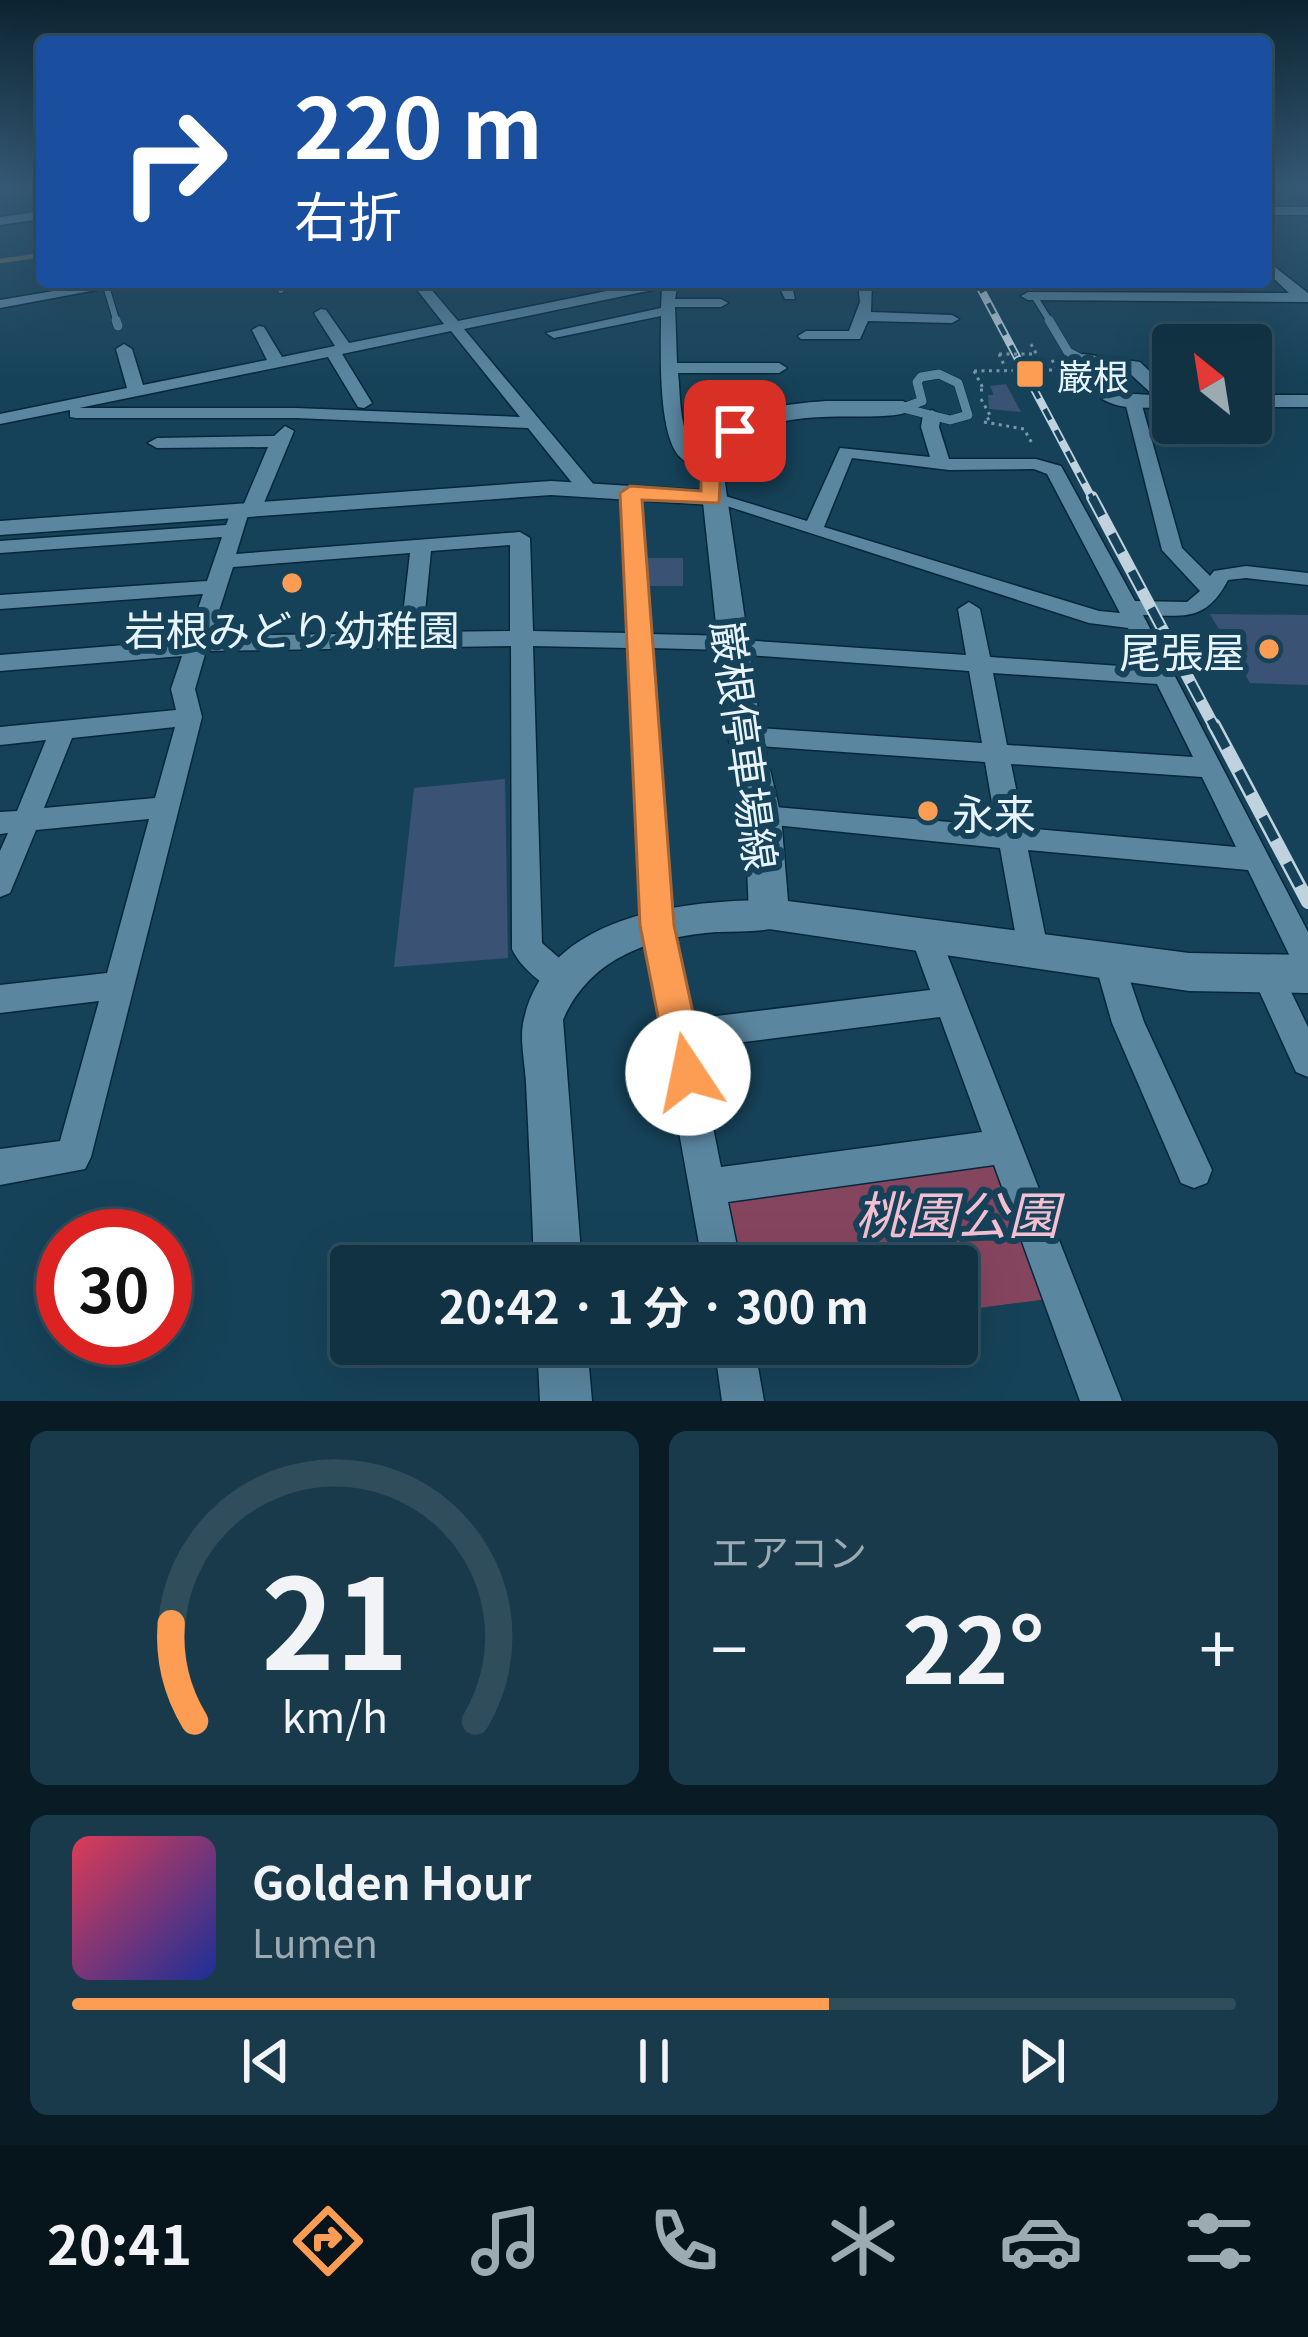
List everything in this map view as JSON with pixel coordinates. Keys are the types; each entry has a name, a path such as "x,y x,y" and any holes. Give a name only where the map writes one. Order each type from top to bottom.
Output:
{"main road":[{"path":"711,464 723,440 754,420 799,409 919,407"},
{"name":"巌根停車場線","path":"711,464 745,736 763,816 769,915 1189,972 1287,974"}],"street":[{"path":"1272,269 1306,299"},
{"path":"0,304 94,288"},
{"path":"423,288 588,490"},
{"path":"0,418 639,288"},
{"path":"669,288 671,368 682,444 696,460 711,464"},
{"path":"806,336 855,336 867,302 866,288"},
{"path":"1099,288 1106,296"},
{"path":"1170,288 1178,297"},
{"path":"1211,288 1220,297"},
{"path":"1031,296 1306,299"},
{"path":"530,310 560,338 667,307 721,303"},
{"path":"321,313 364,403"},
{"path":"862,316 952,319"},
{"path":"259,330 276,362"},
{"path":"124,349 136,390"},
{"path":"1152,383 1131,362 1084,360 1079,364 1102,397 1152,401"},
{"path":"671,368 779,368"},
{"path":"1272,401 1308,400"},
{"path":"1133,402 1172,550 1212,591"},
{"path":"919,407 941,464"},
{"path":"33,412 296,413 535,423"},
{"path":"0,1167 73,1157 190,717 183,689 242,517 296,413"},
{"path":"157,443 280,441"},
{"path":"814,528 846,452 941,464 1054,470 1165,677 1308,962"},
{"path":"2,537 551,488 712,498 1096,618 1192,608 1212,591 1221,574 1308,579"},
{"path":"630,493 657,925 719,1245"},
{"path":"224,561 520,538 527,949 562,980"},
{"path":"411,640 421,545"},
{"path":"0,602 216,587"},
{"path":"970,609 1034,954"},
{"path":"0,663 197,645 521,638 732,645 1165,677"},
{"path":"0,736 190,717"},
{"path":"1,881 13,822 63,730"},
{"path":"745,736 1211,768"},
{"path":"13,822 166,807"},
{"path":"763,816 1257,860"},
{"path":"557,1245 543,1020 562,980 605,945 657,925 718,914 769,915"},
{"path":"927,940 1101,1401"},
{"path":"1110,963 1128,1023 1194,1171"},
{"path":"1287,974 1308,1061"},
{"path":"0,999 121,985"},
{"path":"681,1035 950,1002"},
{"path":"709,1187 1007,1146"},
{"path":"563,1365 566,1401"},
{"path":"737,1365 743,1401"}],"lane":[{"path":"107,288 118,326"},
{"path":"1031,296 1068,352 1084,360"},
{"path":"948,376 958,383 970,409 964,417 950,420 919,407 917,382 921,377 948,376"},
{"path":"919,407 964,417"}],"path":[{"path":"1031,344 1043,367"},
{"path":"1005,367 998,354 1036,354"},
{"path":"976,390 985,390 974,371 1057,370"},
{"path":"984,422 1003,429 1024,429 1046,466"}],"green space":[{"name":"桃園公園","path":"995,1153 1047,1299 978,1308 978,1245 722,1245 713,1190"}],"building":[{"path":"1006,384 1021,412 989,409 988,395 994,395 990,386"},
{"path":"645,558 683,558 683,586 645,586"},
{"name":"尾張屋","path":"1210,614 1308,615 1308,685 1250,683"},
{"path":"505,779 508,958 394,967 414,788"}],"waterway":[{"path":"0,261 36,256"}],"railway":[{"path":"980,288 1093,500"},
{"path":"1092,497 1215,728"},
{"path":"1214,725 1308,902"}],"place":[{"name":"巌根","path":"1030,374"},
{"name":"岩根みどり幼稚園","path":"292,583"},
{"name":"尾張屋","path":"1269,649"},
{"name":"永来","path":"928,811"}],"route":[{"path":"688,1073 657,925 630,493 712,498 711,464 723,440 735,431"}]}
